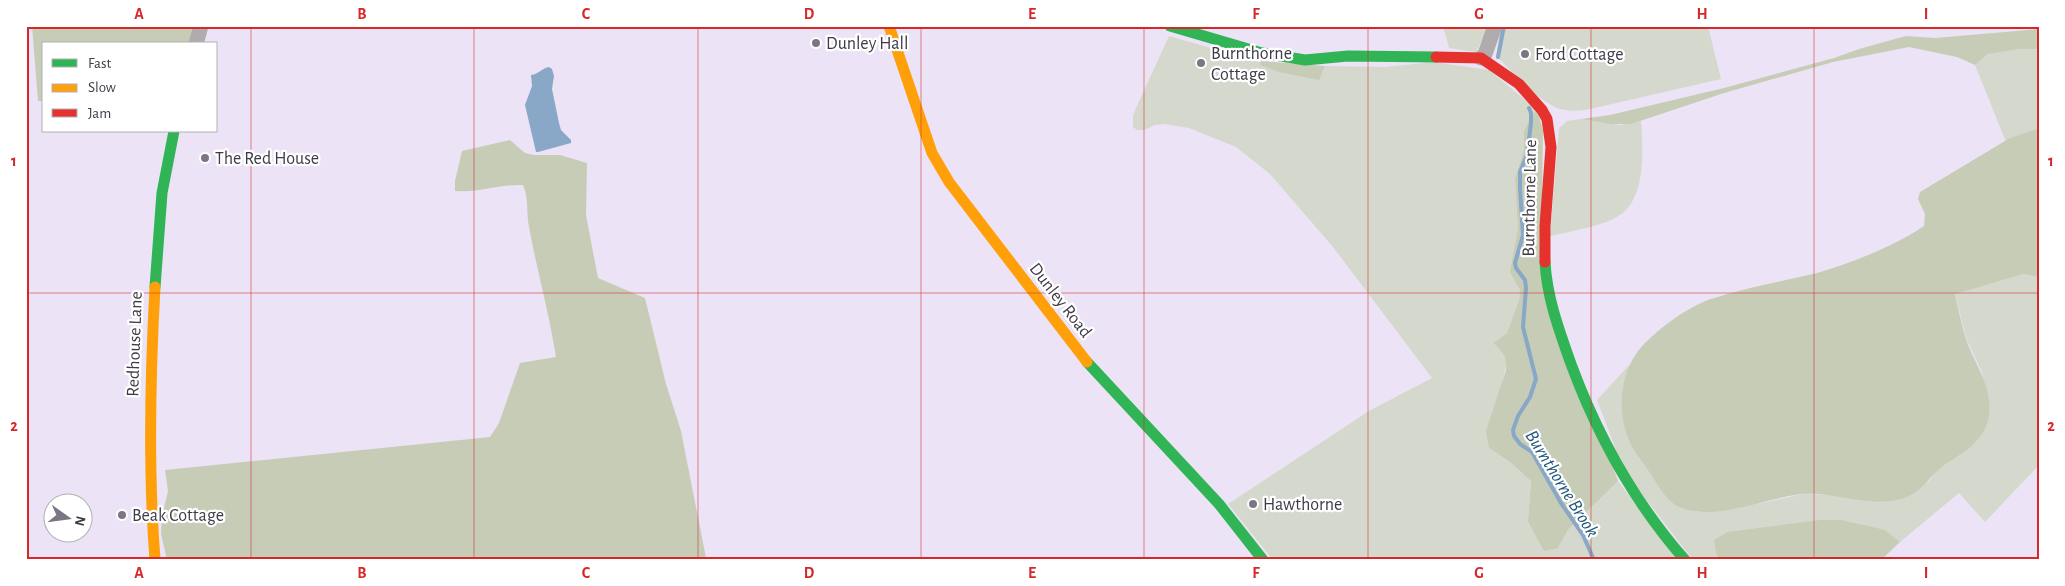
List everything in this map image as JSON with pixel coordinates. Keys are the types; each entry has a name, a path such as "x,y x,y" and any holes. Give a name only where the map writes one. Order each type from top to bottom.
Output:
{"street":[{"path":"197,42 201,26"},
{"path":"1170,26 1262,53 1305,60 1348,56 1481,58 1488,47 1495,26"},
{"name":"Dunley Road","path":"890,27 932,153 949,182 1087,362 1219,504 1263,560"},
{"name":"Burnthorne Lane","path":"1481,58 1529,92 1546,117 1550,138 1545,240 1549,294 1555,321 1593,420 1628,488 1685,560"},
{"name":"Redhouse Lane","path":"155,560 150,460 152,335 162,190 174,132"}],"shaded area":[{"path":"1443,26 1489,26 1476,52 1449,48"},
{"path":"1501,26 1708,26 1721,79 1590,109 1577,111 1563,110 1539,97 1496,56"},
{"path":"1169,36 1319,79 1325,66 1385,67 1434,62 1489,70 1537,110 1524,131 1524,149 1515,179 1518,229 1516,281 1520,290 1519,300 1507,333 1493,343 1503,352 1507,360 1489,448 1510,462 1531,481 1528,521 1558,548 1568,530 1618,481 1679,560 1273,560 1228,504 1369,411 1432,378 1333,247 1270,174 1236,147 1189,128 1164,124 1155,125 1144,130 1137,130 1133,127 1133,116 1136,108"},
{"path":"2020,49 2039,49 2039,128 2010,138 2006,142 1975,65 1988,54"},
{"path":"1581,119 1620,125 1641,121 1642,157 1636,194 1623,213 1616,218 1588,228 1550,236 1559,128 1567,121"},
{"path":"2023,274 2039,277 2039,465 1985,522 1959,493 1900,542 1885,530 1819,520 1780,526 1717,556 1722,560 1693,560 1624,471 1597,400 1630,364 1623,387 1639,458 1649,471 1698,512 1734,509 1803,494 1835,495 1928,482 1938,470 1959,456 1989,399 1981,370 1966,338 1955,293"}],"green space":[{"path":"32,26 194,26 190,42 42,42 42,101 38,101"},
{"path":"2039,29 2039,49 2020,49 1988,54 1975,65 1957,57 1909,47 1833,62 1724,93 1631,124 1611,124 1581,119 1610,115 1724,88 1906,36 1935,38"},
{"path":"1261,61 1325,66 1319,80 1279,72 1260,65"},
{"path":"1537,110 1543,130 1541,265 1618,481 1568,530 1558,548 1544,551 1528,521 1531,481 1510,462 1489,448 1486,431 1506,370 1504,355 1493,343 1507,333 1519,300 1520,290 1510,272 1518,229 1515,179 1524,149 1524,131"},
{"path":"2039,128 2039,277 2023,274 1955,294 1965,336 1989,397 1988,420 1982,434 1971,446 1940,468 1914,493 1896,500 1883,502 1829,495 1802,494 1711,512 1682,508 1667,498 1633,449 1622,415 1625,377 1636,354 1644,344 1672,320 1706,301 1742,290 1830,269 1900,240 1924,226 1925,214 1918,199 1920,192 2010,138"},
{"path":"510,140 525,153 560,155 587,163 586,215 598,278 645,298 666,384 681,431 706,558 701,560 167,560 161,534 162,517 168,491 165,470 490,437 499,423 520,363 556,357 529,227 526,195 523,185 473,191 455,191 455,181 462,151"},
{"path":"1819,520 1841,520 1885,530 1900,542 1881,560 1722,560 1717,556 1714,540 1728,532"}],"water":[{"path":"549,67 552,69 554,76 552,89 561,130 571,140 571,143 536,152 525,105 532,86 531,75"}],"waterway":[{"name":"Burnthorne Brook","path":"1498,57 1504,26"},
{"name":"Burnthorne Brook","path":"1529,108 1531,123 1527,155 1520,172 1523,235 1515,263 1516,268 1525,280 1523,327 1536,379 1530,397 1518,416 1513,430 1514,436 1520,444 1532,452 1561,503 1583,535 1594,560"}],"traffic: fast":[{"path":"1170,26 1262,53 1305,60 1348,56 1436,57"},
{"path":"155,287 162,193 174,132"},
{"path":"1545,262 1548,288 1558,326 1571,364 1605,443 1649,515 1685,560"},
{"path":"1087,362 1219,504 1263,560"}],"traffic: slow":[{"path":"889,26 932,153 949,182 1087,362"},
{"path":"155,287 150,423 151,492 155,560"}],"traffic: jam":[{"path":"1436,57 1481,58 1519,84 1542,110 1547,119 1551,147 1545,226 1545,262"}],"place":[{"name":"Dunley Hall","path":"816,43"},
{"name":"Ford Cottage","path":"1525,54"},
{"name":"Burnthorne Cottage","path":"1201,63"},
{"name":"The Red House","path":"205,158"},
{"name":"Hawthorne","path":"1253,504"},
{"name":"Beak Cottage","path":"122,515"}]}
